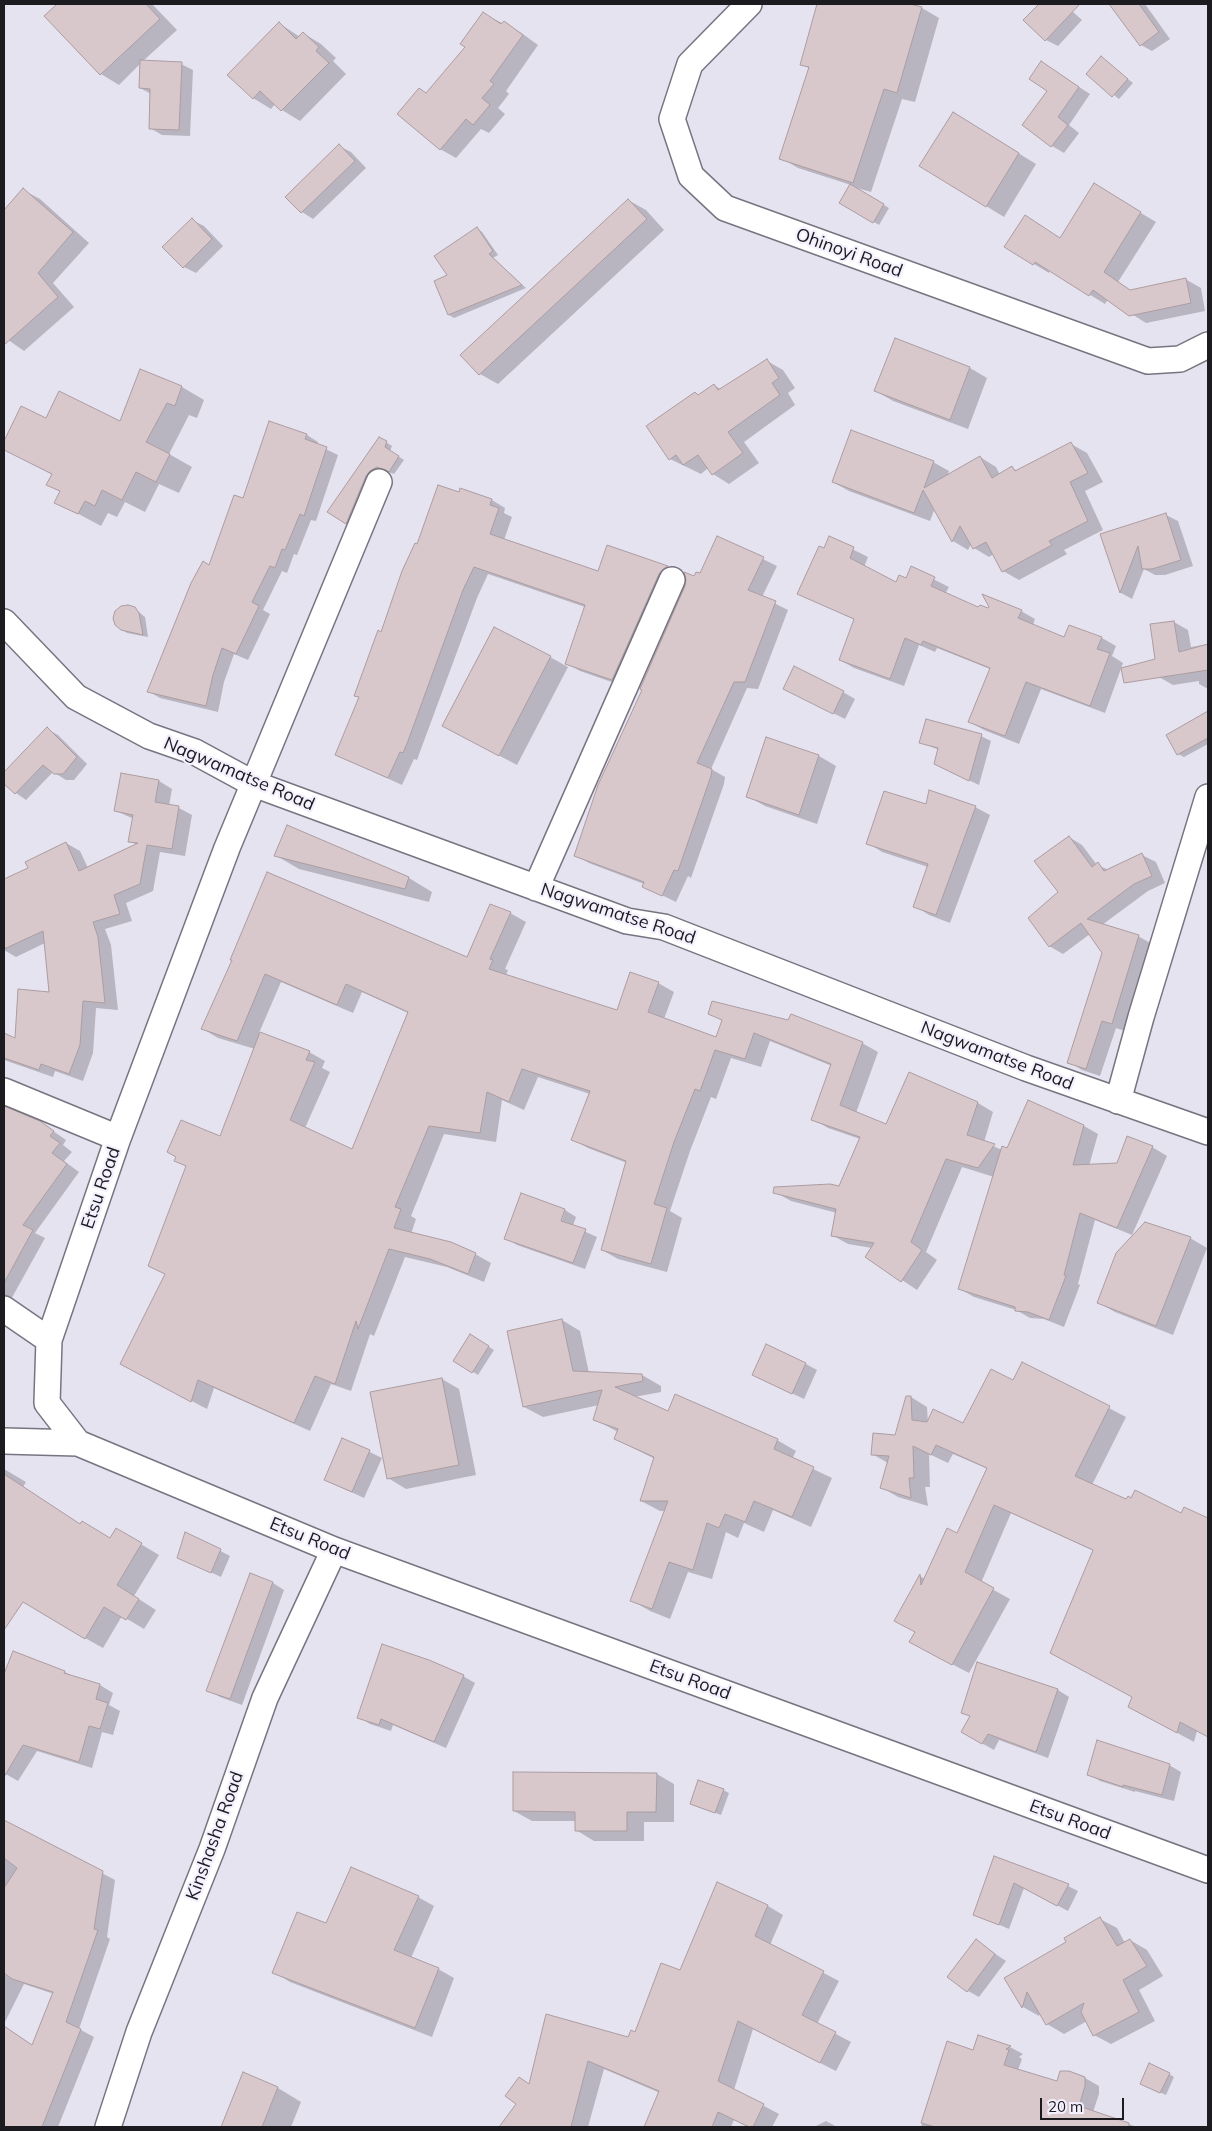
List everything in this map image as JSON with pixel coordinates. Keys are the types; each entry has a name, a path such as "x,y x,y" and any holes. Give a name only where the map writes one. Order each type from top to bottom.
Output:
{"street":[{"name":"Ohinoyi Road","path":"749,4 690,64 672,119 691,176 725,208 1148,361 1180,359 1208,344"},
{"name":"Etsu Road","path":"379,482 227,848 118,1138 49,1340 47,1403 78,1443 334,1550 1208,1870"},
{"path":"536,888 672,580"},
{"name":"Nagwamatse Road","path":"4,622 76,697 149,736 195,752 254,784 627,921 664,927 1026,1068 1208,1132"},
{"path":"1118,1101 1141,1017 1208,797"},
{"path":"4,1091 118,1138"},
{"path":"4,1309 49,1340"},
{"path":"4,1441 78,1443"},
{"name":"Kinshasha Road","path":"108,2127 139,2032 212,1849 265,1698 334,1550"}],"building":[{"path":"57,4 146,4 160,19 100,75 44,16"},
{"path":"817,4 910,4 922,7 897,93 884,89 853,183 779,159 809,67 800,65"},
{"path":"1039,4 1080,4 1045,41 1023,20"},
{"path":"1109,4 1139,4 1159,32 1140,46"},
{"path":"483,12 501,24 504,21 523,35 490,81 494,84 482,98 490,105 473,125 466,119 440,150 397,114 419,88 426,93 465,47 460,44"},
{"path":"279,22 296,39 303,32 319,47 316,51 329,63 281,111 260,91 253,99 227,75"},
{"path":"1101,56 1128,79 1112,97 1086,74"},
{"path":"140,60 182,62 179,130 149,129 150,89 139,88"},
{"path":"1041,61 1079,87 1058,117 1068,125 1051,147 1022,125 1047,91 1029,79"},
{"path":"953,112 1019,153 986,207 919,166"},
{"path":"339,144 355,161 301,213 285,197"},
{"path":"1094,183 1141,212 1104,272 1130,290 1186,278 1191,303 1129,316 1093,290 1089,296 1035,262 1033,265 1004,247 1025,215 1060,238"},
{"path":"850,184 884,204 873,223 839,203"},
{"path":"23,188 73,232 38,273 58,297 4,345 4,210"},
{"path":"628,199 647,219 479,375 460,355"},
{"path":"192,218 212,239 183,268 162,247"},
{"path":"477,227 493,251 489,254 522,285 448,315 434,281 447,275 434,256"},
{"path":"895,338 970,367 950,420 874,391"},
{"path":"767,359 779,378 772,383 780,395 728,432 743,453 712,475 698,455 683,465 676,455 669,460 646,426 695,392 698,395 714,384 718,390"},
{"path":"140,369 182,386 175,406 167,403 146,442 170,454 156,482 136,472 122,500 102,490 95,506 85,501 78,514 54,503 60,491 46,485 52,474 4,450 4,441 21,406 46,418 59,391 120,421"},
{"path":"269,421 307,434 305,439 327,447 304,516 300,514 285,550 282,549 275,568 270,566 252,602 259,606 236,654 222,648 206,706 147,692 191,583 203,561 209,565 234,495 243,498"},
{"path":"851,430 934,461 924,488 980,456 992,478 1012,466 1015,471 1071,442 1088,473 1070,482 1088,521 1049,541 1052,545 1002,572 986,542 973,549 960,526 952,542 923,490 914,513 832,482"},
{"path":"379,437 387,441 385,447 399,456 389,472 377,467 366,476 346,524 327,512"},
{"path":"438,485 459,492 460,488 492,499 490,505 499,508 490,534 598,571 607,545 668,566 659,574 612,680 565,664 585,605 474,567 463,590 408,741 403,753 400,752 388,778 335,755 359,697 354,696 378,630 381,632 402,571 415,543 417,544"},
{"path":"1166,513 1181,560 1152,569 1142,569 1138,546 1120,593 1100,534"},
{"path":"717,536 764,557 748,590 776,601 745,682 734,682 697,763 712,769 711,776 678,871 674,870 662,896 642,887 644,882 574,856 598,785 642,690 640,689 685,586 684,572 694,576 696,572 700,573"},
{"path":"829,536 854,547 850,558 896,582 899,575 906,578 911,566 935,577 931,586 978,607 980,605 989,607 982,594 1022,610 1018,618 1064,637 1069,625 1102,637 1097,649 1110,653 1090,706 1026,682 1005,736 968,722 990,668 923,641 921,645 905,638 890,679 839,660 854,619 797,594 819,546 824,548"},
{"path":"121,606 135,607 139,613 143,635 121,630 115,625 113,618 115,611"},
{"path":"1174,621 1179,652 1208,644 1208,670 1124,683 1121,668 1155,659 1150,624"},
{"path":"494,627 551,656 499,756 442,726"},
{"path":"794,666 844,691 833,714 783,689"},
{"path":"1208,711 1208,738 1177,755 1166,735"},
{"path":"926,719 982,734 969,781 934,764 938,748 919,743"},
{"path":"47,727 77,757 63,774 54,774 43,765 15,794 4,784 4,772"},
{"path":"766,737 819,755 799,815 746,797"},
{"path":"121,773 159,780 155,802 179,806 172,849 147,845 140,884 114,895 120,914 93,922 98,937 105,1003 83,1001 80,1045 69,1074 41,1064 39,1070 4,1058 4,1033 15,1038 18,989 49,992 43,931 4,949 4,879 28,868 25,862 66,842 79,871 138,843 128,842 133,815 114,811"},
{"path":"929,790 976,806 936,915 913,907 928,864 866,844 884,791 926,804"},
{"path":"287,825 409,877 405,889 274,856"},
{"path":"1069,836 1092,867 1098,862 1104,871 1142,853 1152,876 1134,884 1087,919 1139,935 1112,1024 1102,1021 1086,1069 1067,1063 1102,953 1081,923 1049,947 1028,918 1058,892 1034,861"},
{"path":"267,872 467,957 490,904 511,912 490,959 493,960 489,969 617,1010 630,972 659,982 648,1012 716,1037 722,1020 708,1014 712,1001 788,1020 791,1014 863,1042 840,1105 886,1124 909,1072 978,1102 967,1135 995,1144 978,1168 946,1159 911,1242 922,1250 901,1282 865,1257 874,1243 831,1236 836,1209 773,1193 774,1187 830,1184 839,1186 860,1137 811,1120 831,1064 754,1033 745,1059 715,1050 700,1091 695,1089 674,1142 654,1204 667,1208 651,1264 601,1250 626,1161 571,1140 590,1091 522,1069 509,1102 487,1092 480,1133 429,1126 395,1207 401,1209 394,1228 451,1242 476,1253 468,1274 430,1259 389,1249 358,1329 356,1321 335,1384 315,1376 294,1423 198,1380 191,1402 120,1364 165,1274 148,1266 186,1166 174,1161 176,1157 167,1152 181,1120 220,1136 260,1032 310,1051 306,1060 315,1062 290,1120 352,1149 408,1012 346,984 337,1005 265,974 237,1041 201,1029 232,960 230,960"},
{"path":"1028,1100 1084,1125 1073,1165 1117,1163 1127,1136 1153,1146 1117,1228 1080,1213 1064,1275 1066,1276 1049,1320 1028,1312 1015,1311 1015,1307 958,1289 1002,1146 1007,1148"},
{"path":"4,1106 40,1121 54,1131 50,1136 60,1143 52,1153 67,1164 23,1225 33,1230 4,1283"},
{"path":"521,1193 565,1209 561,1221 586,1229 573,1263 504,1239"},
{"path":"1145,1222 1191,1237 1156,1326 1097,1303 1116,1253"},
{"path":"562,1319 573,1371 642,1374 643,1381 615,1387 668,1411 675,1394 778,1439 774,1449 814,1467 792,1517 754,1501 745,1522 725,1514 719,1528 707,1523 693,1570 669,1562 652,1609 630,1601 668,1501 640,1501 654,1457 614,1439 618,1429 593,1420 602,1390 523,1407 507,1331"},
{"path":"470,1334 489,1346 472,1373 453,1361"},
{"path":"766,1344 806,1363 792,1394 752,1375"},
{"path":"1022,1362 1110,1406 1075,1476 1126,1499 1128,1496 1131,1498 1135,1490 1181,1513 1184,1507 1208,1518 1208,1737 1180,1722 1177,1733 1128,1707 1132,1697 1050,1653 1093,1550 994,1505 965,1572 994,1588 952,1665 909,1642 915,1632 894,1621 920,1574 921,1585 947,1528 957,1533 987,1468 936,1445 931,1455 913,1446 914,1478 909,1478 911,1498 880,1488 889,1456 871,1455 873,1433 895,1435 906,1396 911,1396 912,1420 927,1422 933,1409 963,1423 991,1369 1013,1380"},
{"path":"442,1378 459,1465 387,1479 370,1392"},
{"path":"342,1438 370,1450 352,1492 324,1480"},
{"path":"4,1474 80,1524 82,1521 110,1538 116,1528 142,1543 117,1585 139,1599 126,1620 104,1607 85,1639 23,1602 4,1630"},
{"path":"185,1532 221,1549 211,1573 177,1558"},
{"path":"250,1573 273,1582 230,1699 206,1691"},
{"path":"382,1644 429,1660 464,1675 434,1742 381,1719 379,1725 357,1718"},
{"path":"13,1651 65,1671 64,1673 100,1684 96,1699 108,1703 100,1729 89,1726 79,1762 23,1745 4,1777 4,1674"},
{"path":"977,1662 1058,1689 1036,1752 988,1734 982,1744 961,1732 970,1716 961,1713"},
{"path":"1097,1740 1170,1764 1162,1795 1123,1785 1123,1787 1087,1775"},
{"path":"513,1772 657,1773 656,1812 627,1812 627,1831 575,1831 575,1812 513,1811"},
{"path":"698,1780 724,1789 715,1813 690,1804"},
{"path":"4,1820 103,1871 94,1929 98,1930 66,2022 81,2029 42,2127 4,2127 4,2026 32,2045 53,1992 12,1979 4,1973 4,1888 17,1868 4,1858"},
{"path":"994,1856 1069,1884 1057,1906 1014,1883 999,1925 973,1915"},
{"path":"351,1867 419,1896 394,1950 439,1968 415,2028 272,1973 297,1912 326,1923"},
{"path":"717,1882 768,1905 755,1936 824,1971 802,2015 836,2032 820,2063 738,2021 718,2081 764,2104 753,2127 749,2127 718,2112 712,2127 644,2127 659,2091 588,2061 571,2127 499,2127 516,2104 505,2096 519,2077 529,2084 546,2014 628,2037 631,2030 635,2032 661,1963 680,1970"},
{"path":"1100,1917 1117,1946 1130,1939 1147,1966 1123,1980 1139,2012 1093,2036 1081,2012 1084,2003 1046,2025 1027,1992 1022,2008 1004,1978 1066,1942 1064,1938"},
{"path":"976,1939 995,1954 967,1992 947,1977"},
{"path":"978,2035 1011,2046 1006,2049 1009,2050 1004,2065 1057,2081 1060,2071 1069,2071 1085,2077 1085,2086 1079,2106 1129,2123 1129,2127 935,2127 921,2123 947,2041 973,2050"},
{"path":"1149,2063 1170,2073 1160,2093 1140,2084"},
{"path":"243,2072 278,2087 262,2127 221,2127"}]}
